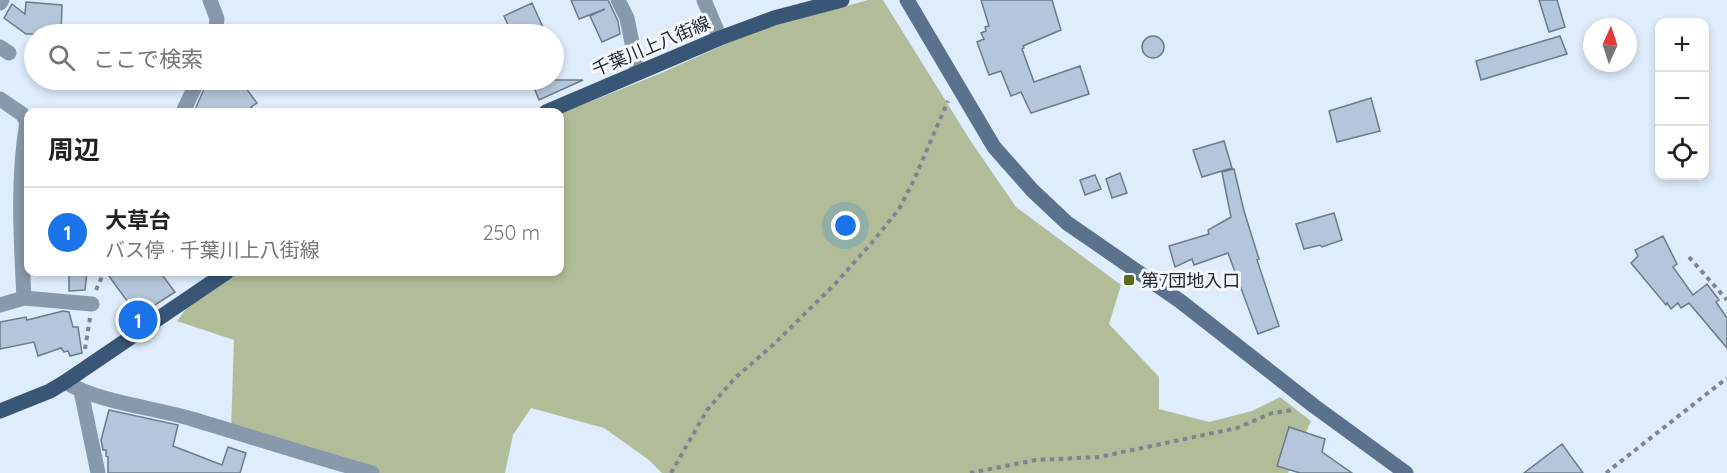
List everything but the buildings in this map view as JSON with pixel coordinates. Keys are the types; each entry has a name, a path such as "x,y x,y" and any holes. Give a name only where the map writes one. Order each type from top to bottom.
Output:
{"main road":[{"name":"千葉川上八街線","path":"555,108 720,38 774,18 842,0"},
{"path":"0,411 50,391 65,382 221,276"}],"street":[{"path":"210,0 217,18 216,24"},
{"path":"618,0 627,18 638,73"},
{"path":"704,0 720,38"},
{"path":"908,0 994,147 1032,190 1067,223 1180,301 1314,406 1406,473"},
{"path":"185,108 193,90"},
{"path":"0,99 24,119"},
{"path":"0,116 24,119"},
{"path":"24,119 22,197 24,298"},
{"path":"0,304 24,298 92,304"},
{"path":"65,382 81,391 193,420 372,473"},
{"path":"81,391 98,473"}],"path":[{"path":"670,473 707,410 735,378 773,345 834,285 875,240 899,209 913,182 956,81"},
{"path":"1689,256 1727,300"},
{"path":"1606,473 1727,378"},
{"path":"970,473 1036,460 1099,457 1237,428 1272,413 1314,406"}],"green space":[{"path":"868,0 883,0 970,140 1016,207 1121,285 1109,324 1159,377 1159,409 1209,422 1252,411 1280,397 1311,421 1288,473 662,473 649,460 604,428 531,408 513,435 505,473 351,473 231,431 234,340 177,321 192,301 233,276 564,276 564,112 659,74 755,31"}],"place":[{"name":"第7団地入口","path":"1129,280"},
{"name":"大草台","path":"138,320"}]}
